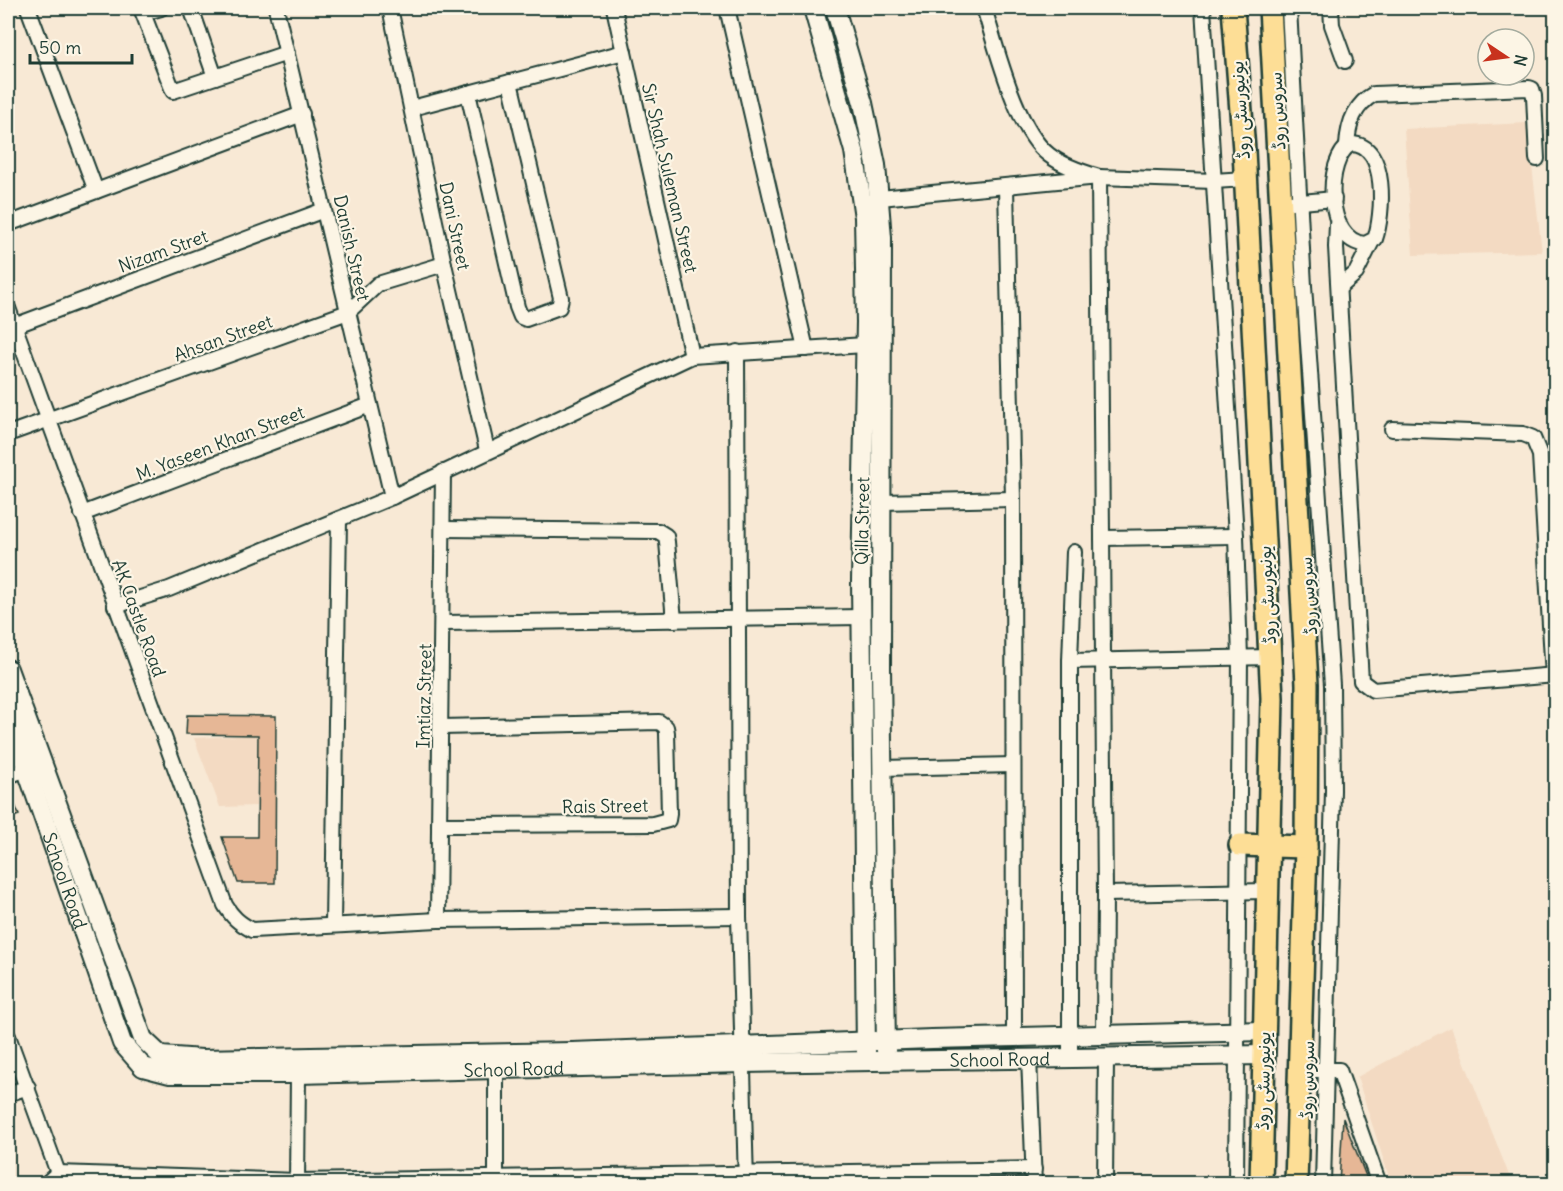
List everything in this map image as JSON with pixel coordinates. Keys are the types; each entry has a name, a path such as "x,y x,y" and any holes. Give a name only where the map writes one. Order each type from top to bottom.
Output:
{"main road":[{"name":"یونیورسٹی روڈ","path":"1233,8 1245,179 1271,657 1262,1184"},
{"name":"یونیورسٹی روڈ","path":"1279,12 1290,203 1307,684 1306,847 1296,1184"},
{"path":"1240,845 1306,847"}],"street":[{"path":"28,8 96,191"},
{"path":"161,8 142,10 173,92 287,53"},
{"path":"191,8 215,77"},
{"name":"Danish Street","path":"276,8 392,497"},
{"name":"Dani Street","path":"392,8 444,264 487,450"},
{"name":"Sir Shah Suleman Street","path":"614,8 692,356"},
{"path":"727,8 806,349"},
{"name":"Qilla Street","path":"813,8 854,151 864,217 866,345 861,617 867,1061"},
{"name":"Qilla Street","path":"835,8 863,103 880,198 882,768 886,1062"},
{"path":"984,8 1013,99 1026,125 1047,154 1072,169 1099,177"},
{"path":"1203,8 1236,536 1240,658 1236,1184"},
{"path":"1331,8 1332,25 1345,61"},
{"path":"412,108 624,52"},
{"path":"468,93 517,307 521,317 526,319 559,307 561,298 510,82"},
{"path":"1392,429 1523,434 1533,438 1540,455 1554,675 1372,690 1361,681 1334,199 1336,170 1347,146 1349,127 1355,112 1365,99 1374,94 1532,89 1537,159"},
{"path":"843,109 863,103"},
{"path":"8,224 302,114"},
{"path":"1339,288 1356,273 1378,231 1382,210 1378,171 1370,154 1361,146 1347,146"},
{"path":"1099,177 1106,894 1104,1034"},
{"path":"880,198 1099,177 1214,181 1245,179"},
{"path":"1006,187 1013,499 1014,1037"},
{"path":"1290,203 1334,199"},
{"name":"سروس روڈ","path":"1290,203 1332,685 1331,848 1323,1184"},
{"name":"Nizam Stret","path":"14,326 324,210"},
{"path":"1337,224 1351,241 1371,243"},
{"name":"Ahsan Street","path":"8,434 348,312 378,284 444,264"},
{"name":"AK Castle Road","path":"8,308 225,905 232,917 252,930 333,924"},
{"path":"115,606 169,589 392,497 487,450 692,356 866,345"},
{"path":"737,352 736,619 739,916 746,1179"},
{"name":"M. Yaseen Khan Street","path":"82,514 370,405"},
{"name":"Imtiaz Street","path":"438,920 442,727 443,472"},
{"path":"882,502 1013,499"},
{"path":"339,519 333,924 438,920 739,916"},
{"path":"444,529 658,531 666,536 674,620"},
{"path":"1102,538 1236,536"},
{"path":"1070,1057 1070,661 1074,552"},
{"path":"442,623 861,617"},
{"path":"1070,661 1271,657"},
{"name":"School Road","path":"8,669 16,724 26,769 89,956 122,1043 143,1067 170,1074 223,1066 572,1052 743,1054 886,1062 1029,1057 1264,1055"},
{"name":"Rais Street","path":"439,825 653,825 668,820 669,814 668,733 666,727 659,723 442,727"},
{"name":"School Road","path":"16,724 143,1039 162,1056 223,1066 298,1074 496,1069 743,1054 886,1040 1264,1031"},
{"path":"882,768 1014,765"},
{"path":"8,776 26,769"},
{"path":"1306,847 1331,848"},
{"path":"1106,894 1266,891"},
{"path":"8,1036 58,1173"},
{"path":"1105,1184 1106,1056"},
{"path":"58,1173 95,1180 297,1182 1034,1176 1029,1057"},
{"path":"496,1069 496,1181"},
{"path":"1298,1070 1339,1070 1378,1184"},
{"path":"297,1182 298,1074"},
{"path":"8,1094 28,1087"},
{"path":"46,1184 58,1173"}],"shaded area":[{"path":"1527,123 1542,252 1413,255 1404,129"},
{"path":"258,735 256,806 220,807 194,738"},
{"path":"1451,1027 1512,1183 1391,1183 1357,1077"}],"building":[{"path":"187,715 276,716 275,883 238,883 222,837 257,837 258,735 186,734"},
{"path":"8,787 19,815 8,819"},
{"path":"1343,1118 1369,1184 1339,1184"}]}
